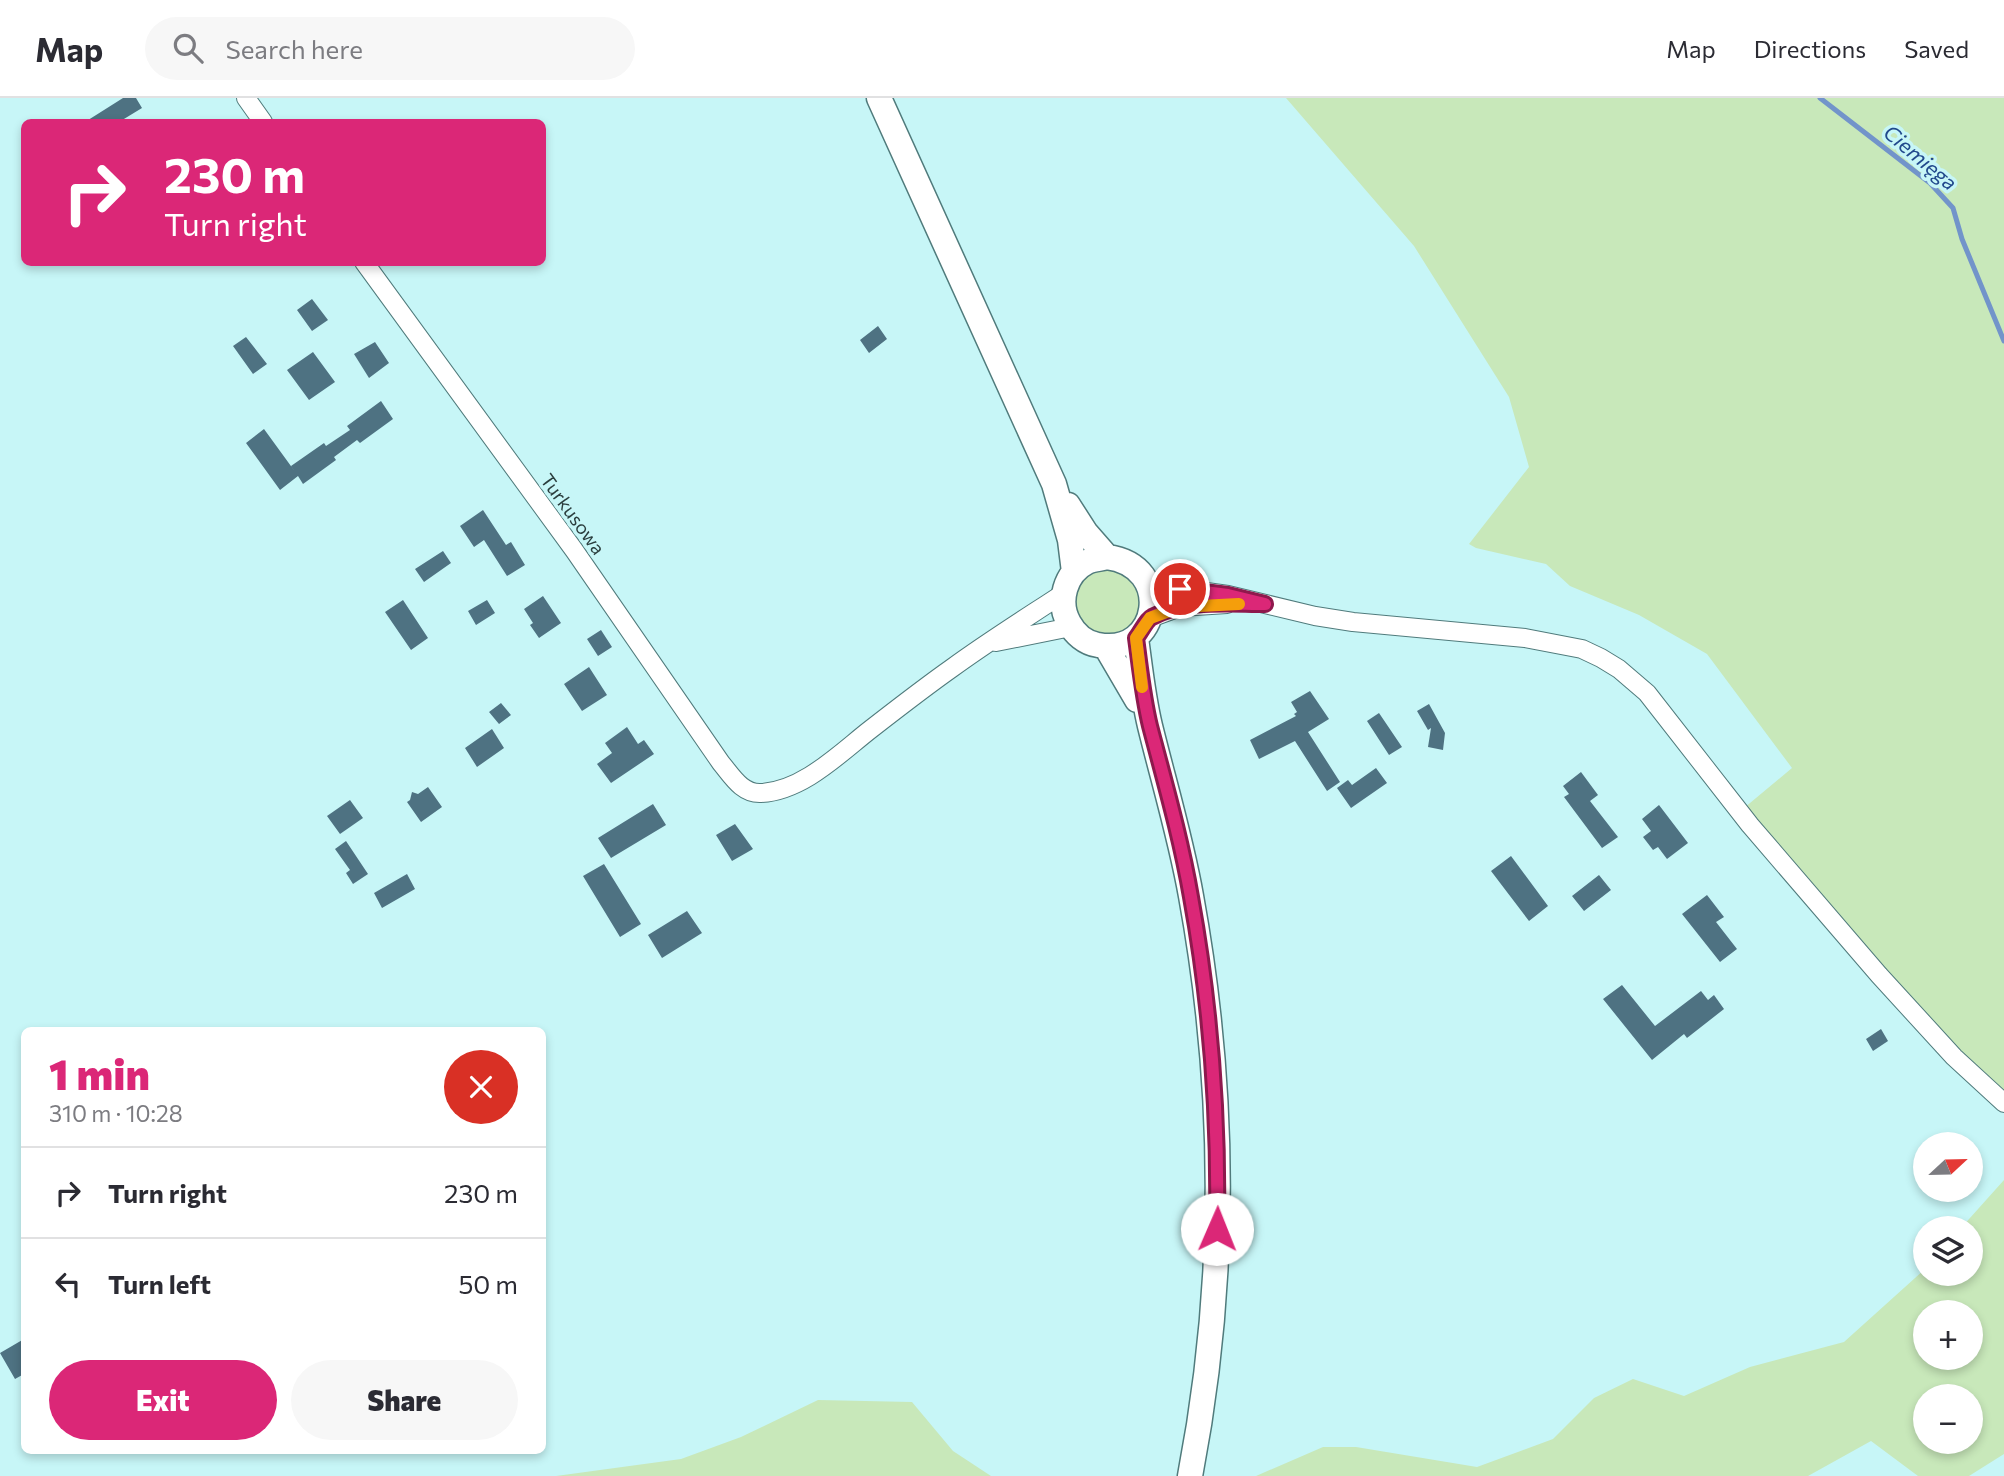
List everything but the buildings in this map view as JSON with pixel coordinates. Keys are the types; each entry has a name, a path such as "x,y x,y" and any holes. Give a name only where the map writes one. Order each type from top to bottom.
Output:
{"main road":[{"path":"878,98 1054,484 1070,540 1069,583 1064,611 1071,627 1080,637 1106,647 1121,645 1143,628"},
{"path":"1054,484 1086,533 1107,557"},
{"path":"1069,583 1089,561 1107,557 1132,564 1149,584 1152,607 1143,628 1139,673 1191,897 1214,1059 1217,1249 1206,1377 1190,1476"},
{"path":"1106,647 1150,726"}],"street":[{"path":"246,98 261,119"},
{"name":"Turkusowa","path":"368,266 574,550 720,763 745,790 774,792 804,778 986,644"},
{"path":"986,644 1069,583"},
{"path":"1149,584 1228,595 1353,622 1548,642 1582,649 1619,668 1647,693 1751,825 1879,975 1954,1057 2004,1103"},
{"path":"1143,628 1180,607 1265,604"},
{"path":"986,644 1071,627"}],"green space":[{"path":"1286,98 2004,98 2004,1103 1993,1095 1744,808 1792,768 1707,654 1639,615 1570,586 1546,564 1476,548 1469,544 1529,467 1509,397 1414,246"},
{"path":"1108,568 1129,576 1142,595 1139,617 1124,633 1092,633 1078,618 1074,599 1085,578"},
{"path":"2004,1180 2004,1454 1969,1476 1918,1476 1871,1441 1808,1476 1256,1476 1323,1447 1356,1447 1477,1467 1553,1439 1594,1398 1633,1379 1684,1396 1750,1367 1844,1342 1913,1280 1913,1286 1983,1286 1983,1216 1972,1216"},
{"path":"818,1400 912,1402 953,1451 991,1476 556,1476 681,1459 741,1437"}],"waterway":[{"name":"Ciemięga","path":"1820,98 1930,183 1953,208 1962,239 2004,341"}],"slow traffic":[{"path":"1142,687 1136,638 1150,618 1180,607 1239,604"}],"route":[{"path":"1180,589 1228,595 1265,604 1180,607 1150,618 1136,638 1139,673 1183,854 1202,959 1214,1059 1217,1229"}]}
